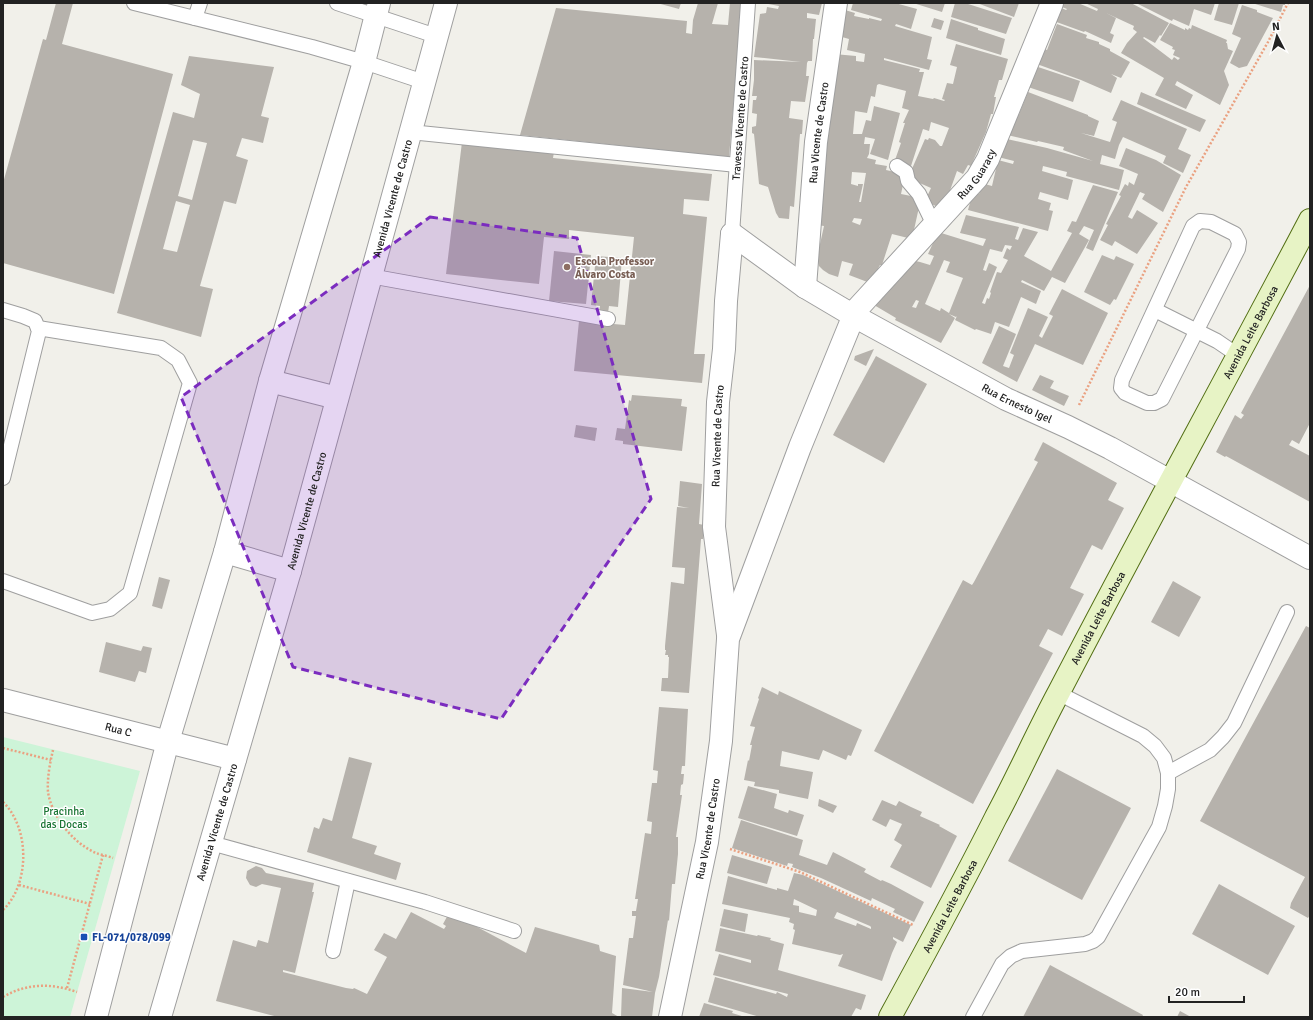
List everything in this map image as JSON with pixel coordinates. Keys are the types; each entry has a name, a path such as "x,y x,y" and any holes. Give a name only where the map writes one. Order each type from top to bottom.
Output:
{"street":[{"name":"Avenida Vicente de Castro","path":"160,1017 290,571 446,3"},
{"name":"Rua Vicente de Castro","path":"805,287 816,142 836,3"},
{"name":"Rua Guaracy","path":"854,316 856,310 977,178 988,159 1052,3"},
{"path":"96,1017 168,741 225,552 270,381 364,62 377,9"},
{"name":"Avenida Leite Barbosa","path":"890,1017 997,816 1058,693 1239,356 1310,220"},
{"name":"Rua Vicente de Castro","path":"670,1017 706,842 721,741 728,639 714,527 718,402 724,349 726,301 732,234"},
{"name":"Rua Ernesto Igel","path":"732,234 805,287 854,316 1006,399 1110,448 1310,558"},
{"name":"Rua Vicente de Castro","path":"728,639 800,447 854,316"},
{"path":"270,381 337,398"},
{"path":"225,552 290,571"},
{"name":"Rua C","path":"3,700 235,759"}],"lane":[{"path":"134,3 312,47 424,82"},
{"path":"195,18 200,3"},
{"path":"337,3 377,9 436,36"},
{"name":"Travessa Vicente de Castro","path":"732,234 748,3"},
{"path":"410,132 737,165"},
{"path":"897,166 906,172 908,181 919,194 934,225"},
{"path":"1200,221 1211,222 1235,234 1239,242 1238,249 1196,331 1162,399 1154,403 1147,403 1125,393 1121,388 1122,380 1193,226 1200,221"},
{"path":"370,276 608,319"},
{"path":"3,310 35,321 38,328 38,339 3,478"},
{"path":"1155,310 1217,341 1239,356"},
{"path":"3,581 92,613 110,609 130,593 190,383 178,360 161,348 38,328"},
{"path":"1168,773 1210,750 1234,723 1287,612"},
{"path":"973,1017 1002,964 1011,956 1022,951 1085,944 1093,942 1098,937 1159,827 1165,806 1168,789 1168,773 1164,758 1155,746 1143,736 1058,693"},
{"path":"211,843 425,902 514,931"},
{"path":"333,951 348,881"}],"path":[{"path":"3,748 50,760"},
{"path":"53,750 49,766 48,792 56,817 73,838 95,853 115,858"},
{"path":"3,802 7,806 20,829 24,855 19,884 8,905 3,910"},
{"path":"706,842 800,872 935,935"},
{"path":"67,988 103,855"},
{"path":"19,884 90,904"},
{"path":"3,997 14,990 39,985 67,988 77,992"}],"highlighted area":[{"path":"430,217 577,238 651,499 501,719 293,667 181,397"}],"green space":[{"name":"Pracinha das Docas","path":"3,737 140,771 70,1017 3,1017"}],"building":[{"path":"56,3 73,3 62,44 173,74 114,294 3,263 3,183 43,39 46,40"},
{"path":"657,3 681,3 679,9"},
{"path":"698,3 718,3 712,24 728,25 730,3 742,3 729,157 520,135 556,8 687,21 686,33 692,34 693,20"},
{"path":"763,3 822,3 819,15 807,13 807,18 816,19 812,61 808,61 807,63 806,76 809,76 805,102 791,101 789,118 803,120 802,134 800,134 794,207 790,206 789,219 779,218 768,187 759,184 754,134 752,133 752,127 756,126 757,114 752,113 753,100 756,100 757,96 752,96 754,60 801,62 754,57 760,14 766,13 767,7 778,9 779,6"},
{"path":"853,3 895,3 917,9 911,29 896,24 895,26 932,37 927,59 932,60 929,70 884,58 884,60 920,69 919,72 924,72 918,96 945,100 942,99 947,83 953,84 957,67 950,65 956,44 1008,59 1002,80 999,80 994,97 996,97 993,114 991,114 986,132 971,166 968,165 963,174 957,171 948,196 946,195 940,208 925,201 931,188 908,178 925,139 928,140 929,138 935,140 940,146 942,146 949,128 931,122 929,131 923,129 911,166 895,160 901,143 899,142 905,123 903,123 909,110 902,108 906,91 879,84 877,85 875,97 871,96 867,113 855,111 853,134 862,134 866,120 871,121 874,106 900,113 888,160 870,154 875,139 865,137 864,144 870,144 867,158 876,160 875,164 887,166 886,170 895,172 904,180 901,194 921,198 912,239 892,234 882,265 880,265 870,283 849,275 853,264 842,261 838,277 823,270 819,266 816,243 820,244 824,226 817,225 834,54 856,56 856,61 864,62 865,54 847,50 849,39 835,35 845,10 855,13 854,16 881,21 882,19 851,10","holes":["852,172 866,173 861,202 859,202 863,184 858,184 858,186 851,184","854,218 862,219 860,225 852,222"]},
{"path":"913,3 945,3 942,12"},
{"path":"955,3 965,3 1012,18 1006,34 951,17"},
{"path":"977,3 1019,3 1014,17"},
{"path":"1058,3 1078,3 1097,11 1098,9 1085,3 1131,3 1169,23 1155,43 1144,37 1143,38 1172,60 1174,57 1178,60 1180,58 1173,55 1175,50 1172,49 1173,47 1160,40 1170,23 1185,30 1185,28 1188,30 1189,28 1191,29 1192,25 1227,40 1226,43 1228,49 1233,51 1224,71 1229,85 1220,105 1177,81 1175,85 1193,95 1186,109 1155,95 1164,78 1121,53 1127,43 1137,32 1133,29 1134,26 1106,13 1116,18 1110,33 1114,35 1111,43 1085,31 1084,32 1051,20 1057,6 1066,10 1067,9 1057,5"},
{"path":"1136,3 1215,3 1211,15 1194,9 1189,26 1173,19 1172,21"},
{"path":"1219,3 1239,3 1232,25 1214,20"},
{"path":"1252,3 1285,3 1285,5 1283,5 1281,12"},
{"path":"1242,5 1273,18 1247,66 1239,68 1230,63 1241,38 1232,34"},
{"path":"934,18 944,21 941,30 931,27"},
{"path":"951,19 1005,39 1001,55 946,38"},
{"path":"1057,24 1087,35 1086,38 1099,42 1099,44 1130,62 1121,78 1111,74 1117,78 1111,93 1081,80 1034,63 1039,47 1047,50"},
{"path":"189,56 274,67 261,116 269,118 263,143 242,138 236,156 248,160 236,204 224,201 200,286 213,289 201,337 117,313 173,112 194,118 200,94 181,85","holes":["193,140 207,143 192,200 178,196","176,201 190,205 177,252 163,249"]},
{"path":"1035,66 1080,81 1073,102 1028,87"},
{"path":"1028,92 1088,115 1099,121 1094,136 1081,133 1110,142 1117,122 1112,120 1121,100 1187,129 1178,149 1191,155 1183,173 1163,163 1166,156 1123,137 1115,159 1102,155 1100,164 1124,170 1119,190 1066,176 1067,172 1043,166 1042,171 1073,180 1068,200 1040,192 1038,199 1051,203 1049,210 1053,211 1048,231 968,210 973,192 979,194 981,183 992,186 998,160 1013,164 1014,161 994,156 998,137 1047,148 1093,161 1063,150 1064,147 1003,134 1010,112 1019,114"},
{"path":"1141,92 1206,120 1200,132 1137,104"},
{"path":"462,142 554,152 553,158 712,174 709,201 684,199 683,214 707,217 694,354 705,354 702,383 574,371 579,321 625,325 634,237 569,230 569,239 544,237 539,284 446,274"},
{"path":"1126,148 1156,160 1181,175 1163,212 1142,199 1145,194 1140,192 1128,217 1132,219 1137,210 1158,223 1137,254 1115,241 1112,246 1100,240 1108,225 1106,224 1121,196 1119,195 1125,184 1128,186 1129,182 1134,185 1138,174 1119,166"},
{"path":"1093,185 1118,192 1093,251 1086,248 1094,230 1084,226 1079,234 1089,240 1065,283 1052,277 1044,291 1022,280 1021,282 1041,291 1036,304 1021,297 1009,327 995,322 991,334 976,329 975,330 955,320 957,316 956,317 949,314 955,318 941,343 895,320 896,318 874,305 911,260 930,265 934,256 928,254 938,232 983,246 986,239 960,233 966,215 1019,227 1015,239 1018,240 1023,228 1038,232 1024,256 1051,271 1072,233 1067,231 1072,221 1076,222","holes":["1005,245 1012,246 1010,250 1007,248 1003,258 1008,260 1001,273 997,272 989,299 987,298 985,304 982,303 997,267 989,263 986,271 983,270 990,249 1002,252","944,260 950,262 946,272 963,278 949,313 941,308 940,311 925,304","916,300 919,301 916,308 912,307"]},
{"path":"554,251 591,255 586,304 549,301"},
{"path":"1102,255 1114,260 1116,256 1134,264 1116,300 1114,299 1110,305 1084,292"},
{"path":"596,256 622,258 618,307 609,306 608,313 599,312 600,306 591,305"},
{"path":"1310,285 1310,423 1299,444 1292,440 1289,445 1310,456 1310,502 1216,452 1235,415 1241,419 1244,415 1241,413"},
{"path":"1062,289 1108,313 1083,365 1035,344 1017,382 982,363 999,326 1016,334 1003,366 1009,368 1014,355 1010,353 1028,308 1048,317 1039,336 1042,338 1053,316 1049,314"},
{"path":"874,349 866,366 854,360 855,356"},
{"path":"876,356 927,384 884,463 833,435"},
{"path":"1040,375 1054,381 1050,388 1069,396 1064,406 1032,390"},
{"path":"632,395 682,399 681,406 687,407 682,451 623,444 623,441 615,440 617,428 625,429 629,400 631,401"},
{"path":"576,425 597,428 595,441 574,437"},
{"path":"1043,442 1117,483 1108,500 1124,508 1102,550 1092,545 1070,588 1084,594 1062,636 1048,629 1039,646 1053,653 973,804 874,751 963,580 972,585 974,582 1038,462 1034,460"},
{"path":"680,481 702,484 699,524 704,525 703,539 701,539 689,693 661,691 662,678 668,678 669,657 668,655 665,655 665,646 671,582 684,584 685,568 672,567 677,507 689,508 678,506"},
{"path":"159,577 170,580 162,609 152,606"},
{"path":"1173,581 1201,597 1179,637 1151,622"},
{"path":"1306,626 1310,628 1310,915 1308,918 1290,908 1291,903 1305,877 1200,821"},
{"path":"106,642 141,651 143,646 152,648 146,673 139,671 135,682 99,672"},
{"path":"762,687 778,695 779,691 862,730 851,756 848,755 846,760 823,750 819,760 782,751 780,766 813,772 808,799 779,793 779,790 754,786 755,782 744,780 752,745 750,745 755,727 750,726"},
{"path":"659,707 688,709 685,766 682,766 681,774 684,774 683,784 681,785 680,795 682,795 676,837 678,837 678,854 675,884 672,884 669,921 668,920 652,1017 621,1017 622,988 653,992 623,985 629,938 633,938 636,916 632,916 632,911 636,911 638,899 635,899 645,833 651,834 652,822 647,821 652,783 657,783 658,771 653,770"},
{"path":"349,757 372,763 352,838 377,846 374,854 401,863 396,880 307,852 314,827 319,829 323,818 332,821"},
{"path":"1057,769 1131,808 1082,900 1008,861"},
{"path":"748,786 777,794 774,808 788,813 789,810 804,815 797,836 738,818"},
{"path":"819,799 837,806 833,813 818,806"},
{"path":"882,800 896,806 899,801 922,812 920,816 940,825 939,826 957,836 931,888 890,867 902,845 894,840 902,824 890,819 886,827 872,820"},
{"path":"741,820 803,840 799,855 827,865 833,852 866,869 864,872 881,881 882,880 891,884 924,902 914,922 893,912 895,909 872,898 871,901 821,878 792,867 793,864 788,863 787,866 732,848"},
{"path":"732,855 772,867 767,884 727,873"},
{"path":"256,866 262,868 266,873 314,883 312,892 314,892 295,973 283,970 283,972 346,988 354,988 367,994 387,957 374,950 384,933 396,939 411,912 444,929 446,926 443,924 449,913 451,913 526,953 535,927 599,945 600,951 616,956 612,1013 619,1017 278,1017 216,1001 233,940 256,947 258,940 268,943 281,888 262,884 256,887 250,885 246,878 247,871"},
{"path":"794,873 803,875 911,925 903,942 893,937 893,939 897,942 882,981 838,966 843,954 840,955 792,944 795,930 793,929 794,924 789,922 790,918 722,904 728,876 777,890 777,888 788,891","holes":["794,899 817,910 816,916 799,912 799,906 793,905","837,912 870,926 871,929 857,923 856,926 834,918"]},
{"path":"1219,884 1295,926 1268,975 1192,934"},
{"path":"724,909 748,914 745,932 720,926"},
{"path":"720,928 771,938 770,940 784,944 778,970 866,995 861,1010 856,1008 851,1017 760,1017 708,1002 715,977 776,994 777,992 787,997 788,994 713,975 719,954 751,963 751,960 715,951"},
{"path":"1050,965 1143,1015 1142,1017 1023,1017"},
{"path":"704,1003 733,1011 732,1013 745,1017 699,1017"},
{"path":"1180,1011 1191,1017 1177,1017"}],"place":[{"name":"Escola Professor Álvaro Costa","path":"567,267"},
{"name":"FL-071/078/099","path":"84,937"}]}
